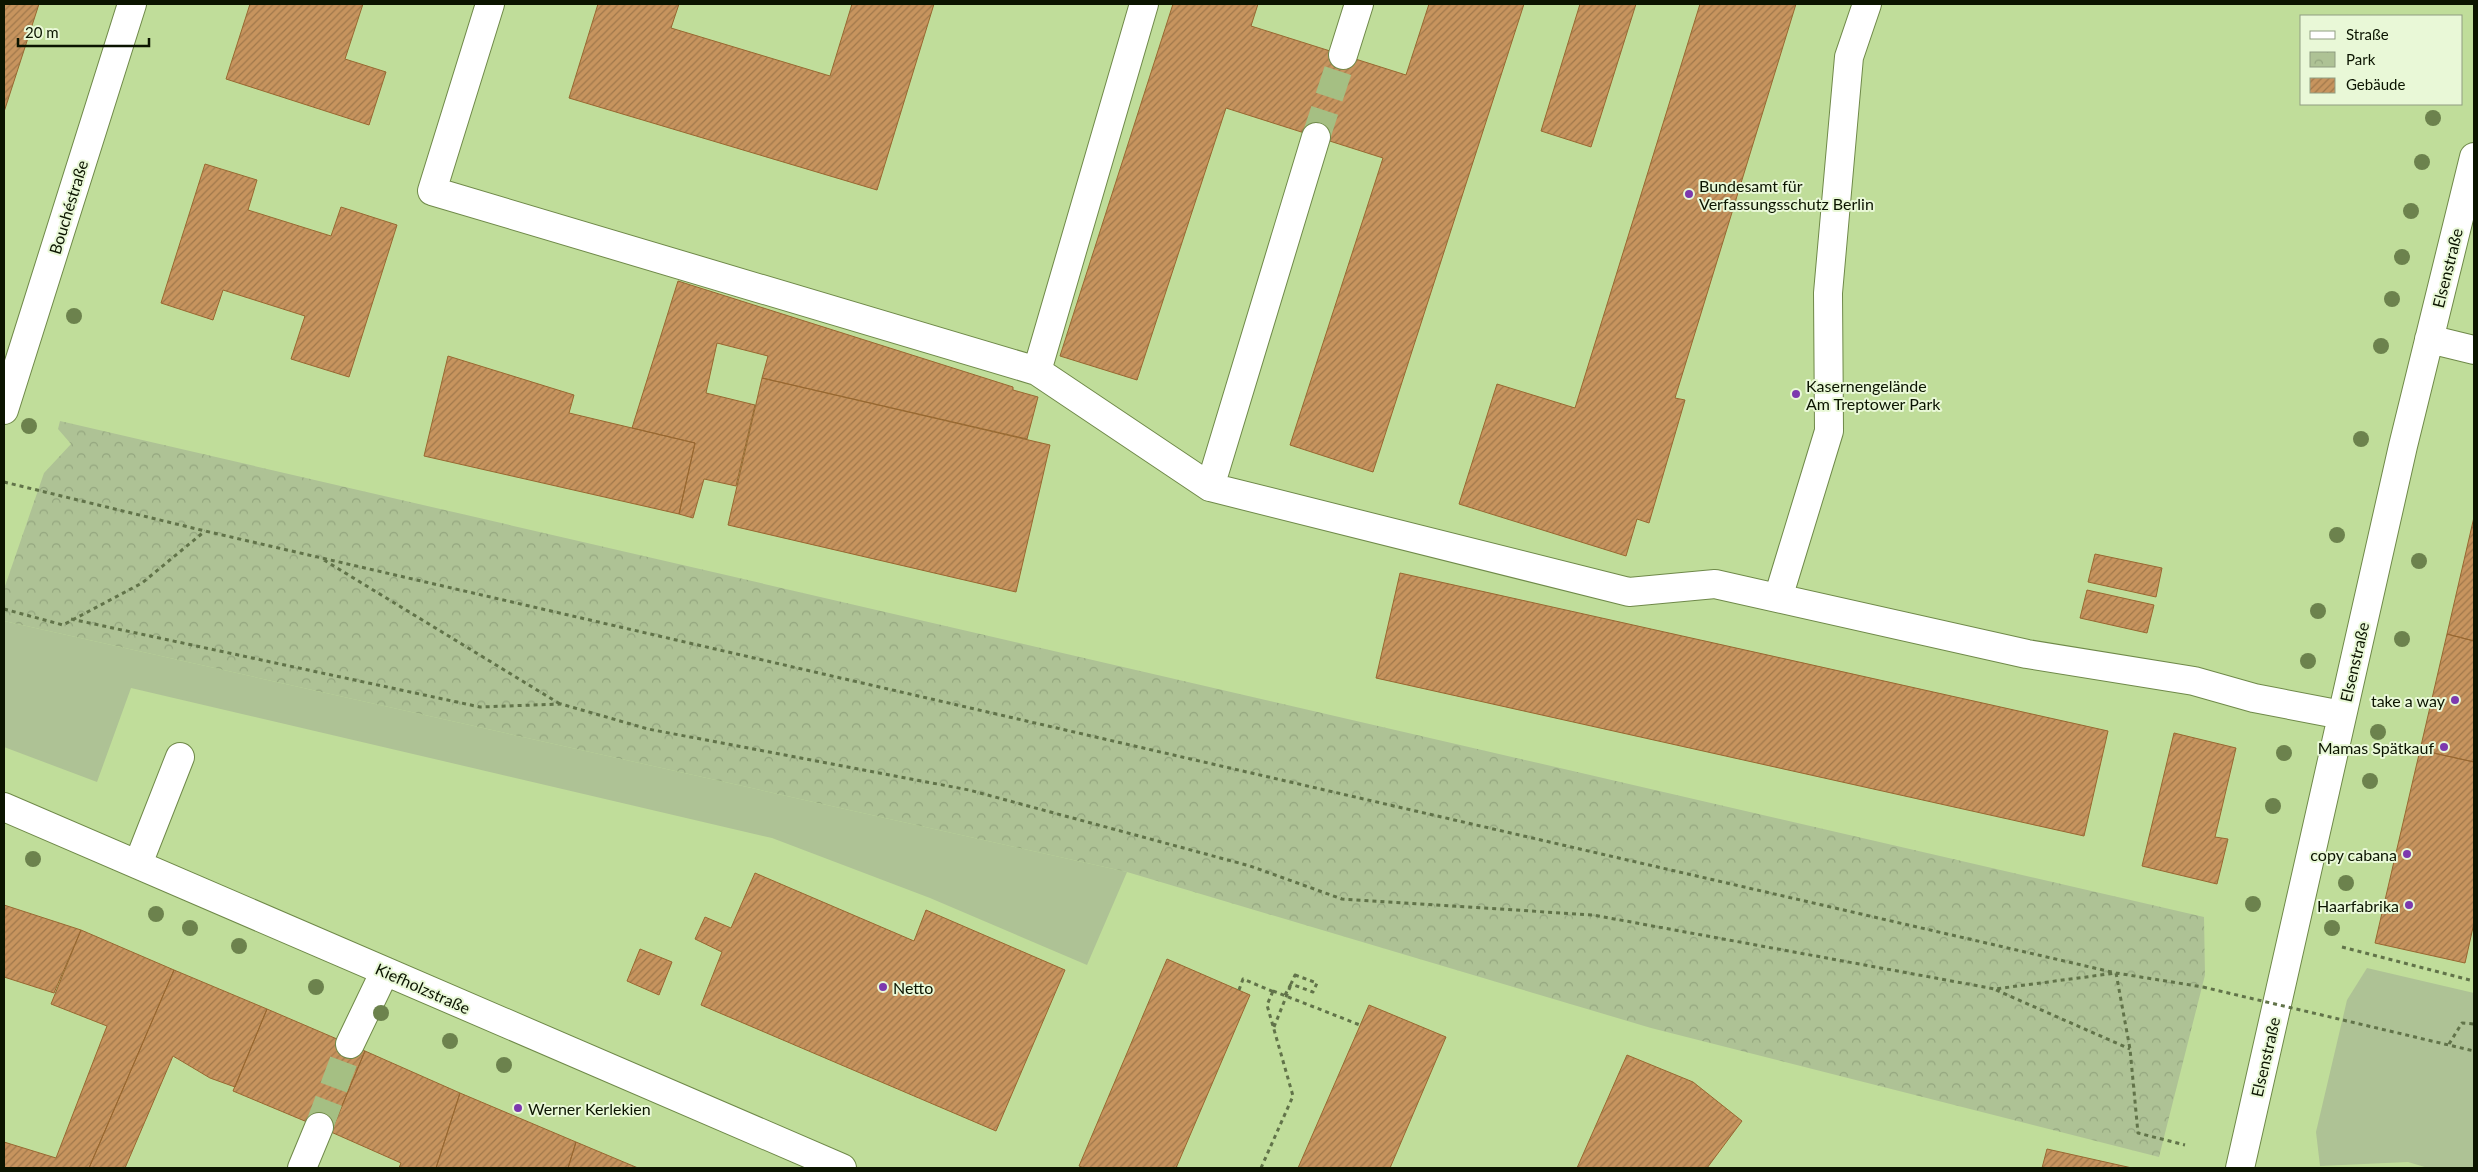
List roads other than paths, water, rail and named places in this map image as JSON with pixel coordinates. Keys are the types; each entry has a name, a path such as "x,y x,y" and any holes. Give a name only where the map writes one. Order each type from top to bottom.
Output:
{"street":[{"name":"Bouchéstraße","path":"4,410 10,371 132,4"},
{"path":"490,4 432,191 1037,371 1210,487 1629,592 1715,584 2027,654 2194,681 2254,698 2342,715"},
{"path":"1037,371 1144,4"},
{"path":"1343,55 1359,4"},
{"path":"1778,598 1829,431 1828,293 1846,87 1849,57 1867,4"},
{"path":"1210,487 1316,137"},
{"name":"Elsenstraße","path":"2240,1168 2429,339 2474,157"},
{"path":"2429,339 2474,350"},
{"path":"138,864 180,757"},
{"name":"Kiefholzstraße","path":"4,806 842,1168"},
{"path":"350,1044 385,971"},
{"path":"302,1168 319,1127"}],"tunnel":[{"path":"1316,137 1343,55"},
{"path":"319,1127 350,1044"}],"place":[{"name":"Bundesamt für Verfassungsschutz Berlin","path":"1689,194"},
{"name":"Kasernengelände Am Treptower Park","path":"1796,394"},
{"name":"take a way","path":"2455,700"},
{"name":"Mamas Spätkauf","path":"2444,747"},
{"name":"copy cabana","path":"2407,854"},
{"name":"Haarfabrika","path":"2409,905"},
{"name":"Netto","path":"883,987"},
{"name":"Werner Kerlekien","path":"518,1108"}]}
